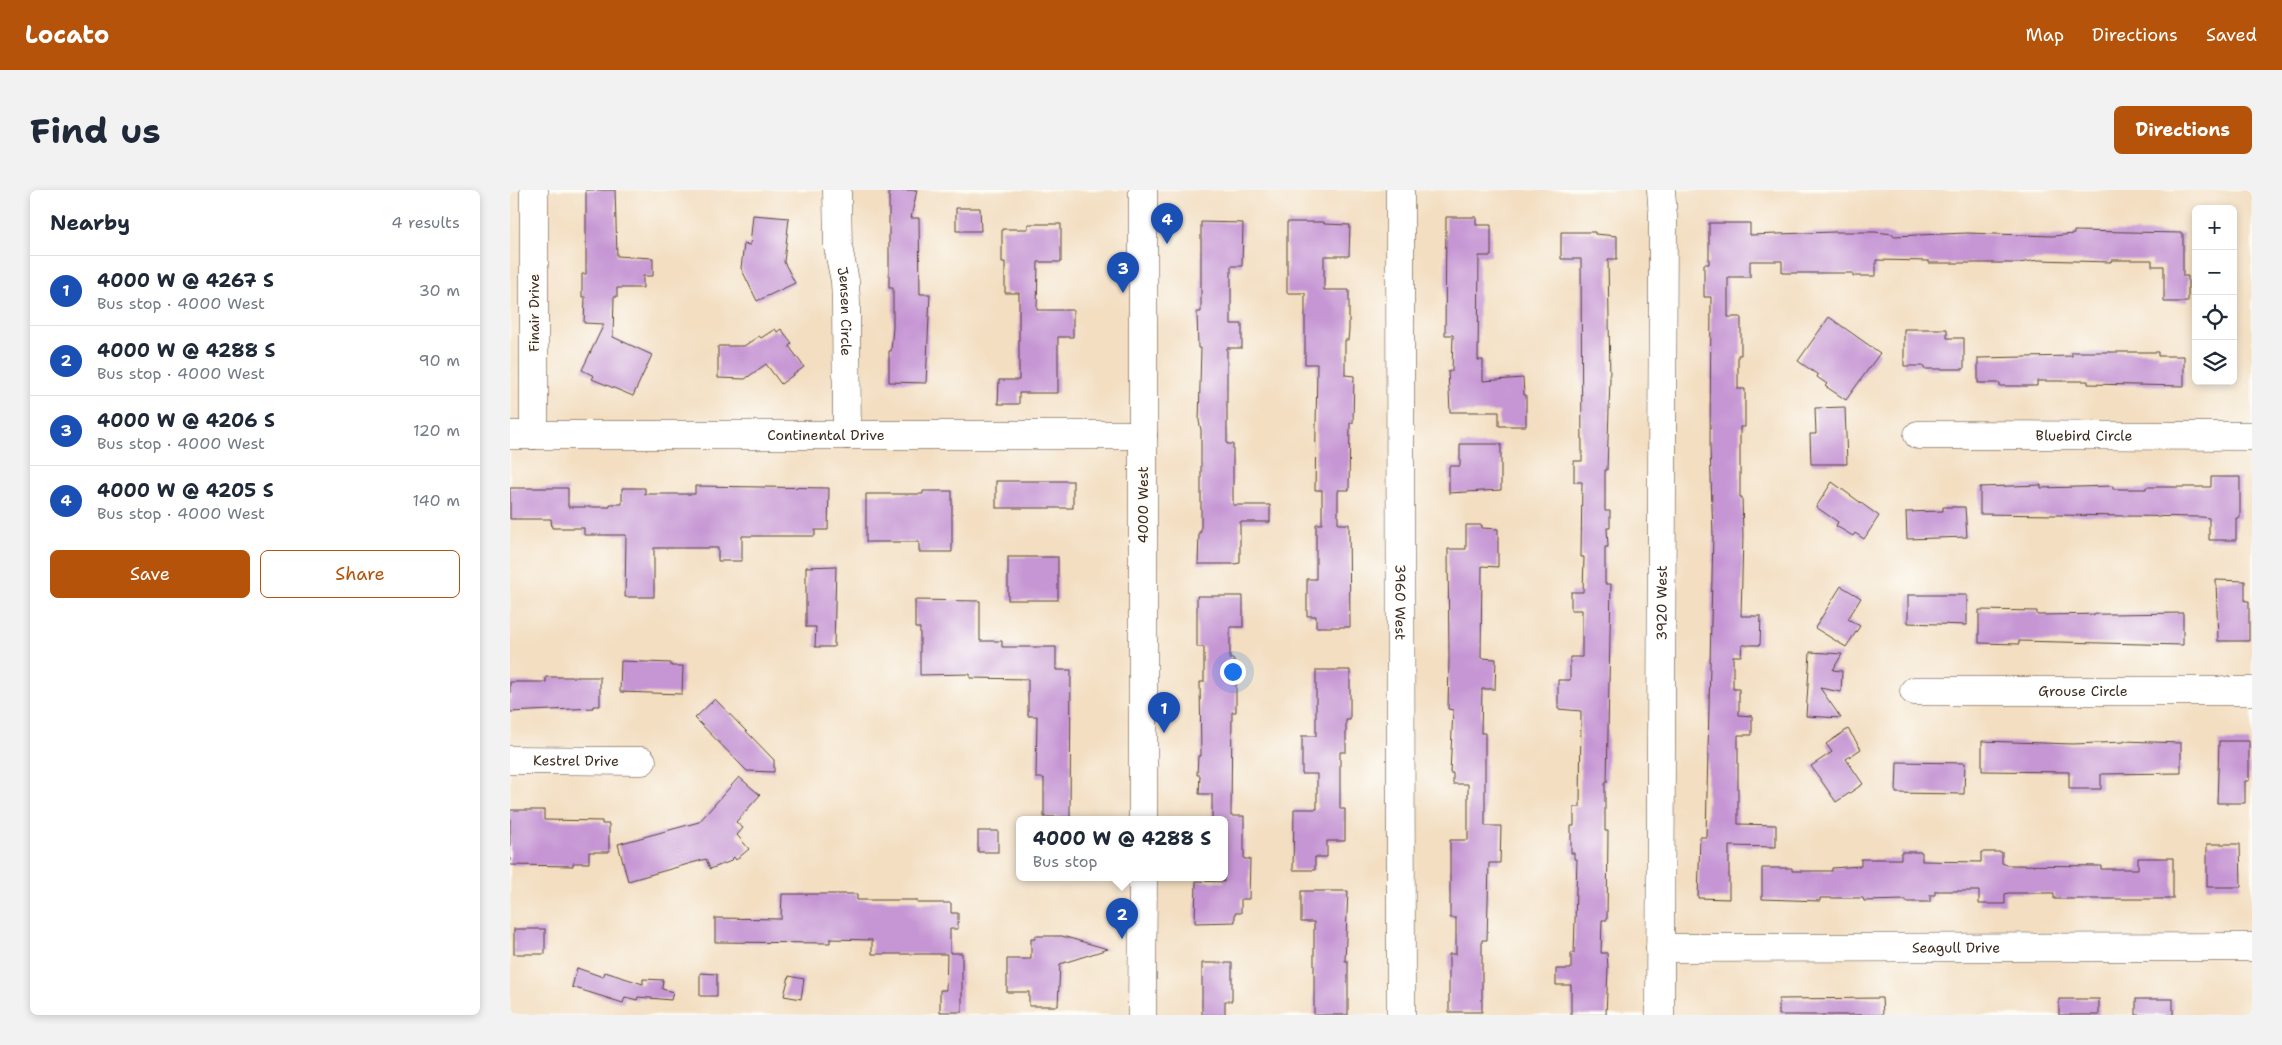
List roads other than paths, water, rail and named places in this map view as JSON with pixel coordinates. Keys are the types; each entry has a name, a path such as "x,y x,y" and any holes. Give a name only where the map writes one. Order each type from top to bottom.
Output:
{"street":[{"name":"Finair Drive","path":"522,435 534,190"},
{"name":"Jensen Circle","path":"836,190 838,247 845,281 846,303 847,435"},
{"name":"4000 West","path":"1143,816 1144,190"},
{"name":"3960 West","path":"1400,190 1401,1015"},
{"name":"3920 West","path":"1660,1015 1663,227 1661,190"},
{"name":"Continental Drive","path":"522,435 1143,435"},
{"name":"Bluebird Circle","path":"1918,435 2252,436"},
{"name":"Grouse Circle","path":"1914,691 2252,690"},
{"name":"Kestrel Drive","path":"510,760 642,761"},
{"path":"1142,1015 1143,881"},
{"name":"Seagull Drive","path":"1660,948 2252,947"}],"place":[{"name":"4000 W @ 4205 S","path":"1167,244"},
{"name":"4000 W @ 4206 S","path":"1123,293"},
{"name":"4000 W @ 4267 S","path":"1164,733"},
{"name":"4000 W @ 4288 S","path":"1122,939"}]}
